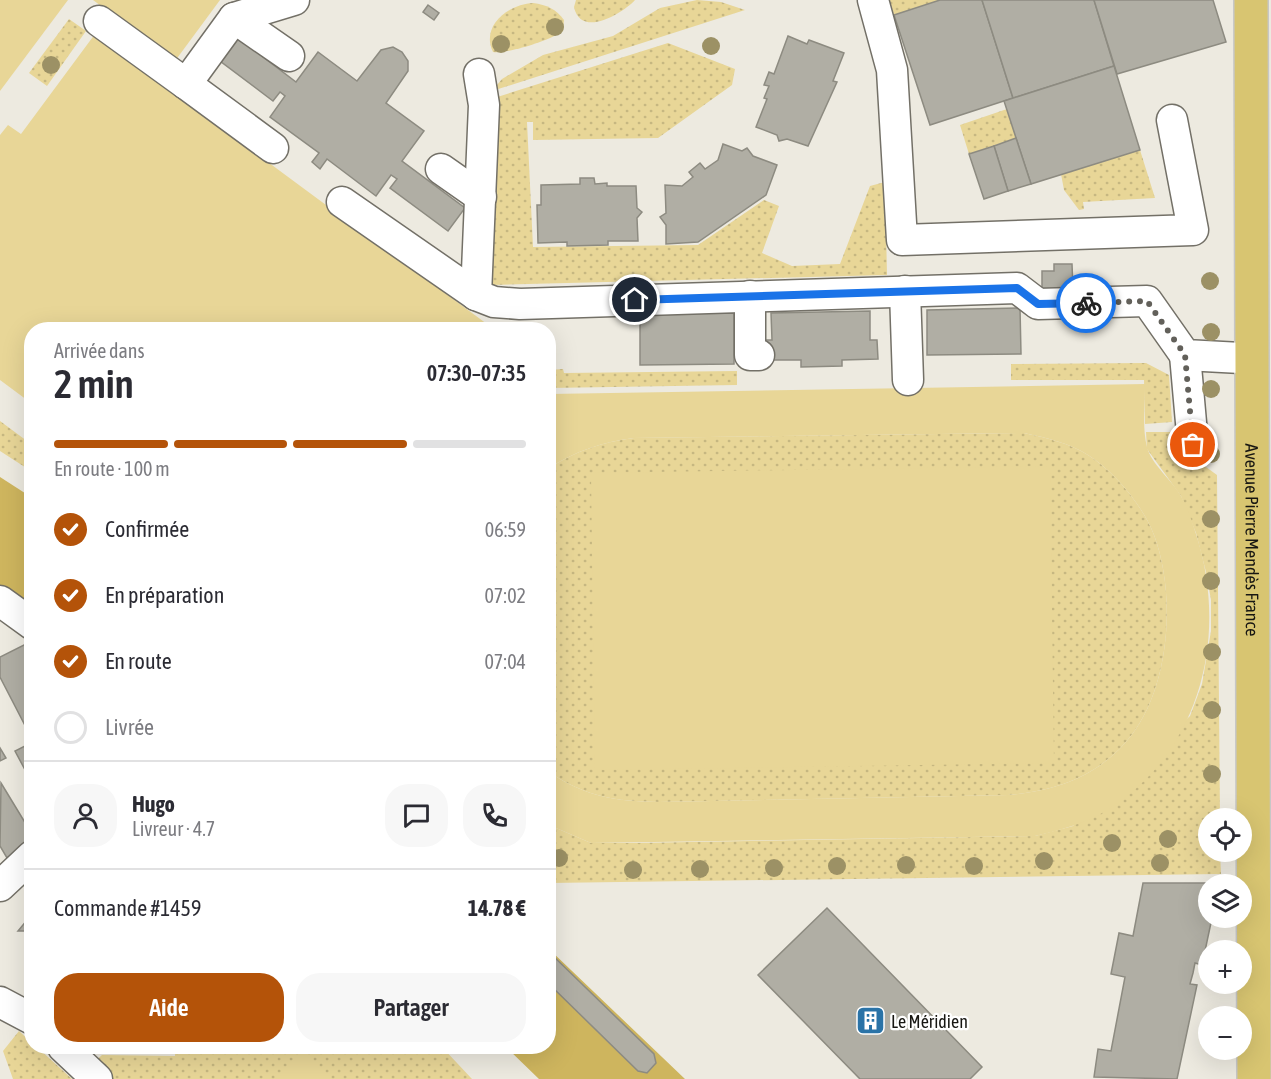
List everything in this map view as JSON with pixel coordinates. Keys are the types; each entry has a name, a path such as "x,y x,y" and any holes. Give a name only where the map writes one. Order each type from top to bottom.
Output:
{"main road":[{"name":"Avenue Pierre Mendès France","path":"1251,0 1254,1079"}],"street":[{"path":"186,84 234,18 294,0"},
{"path":"873,0 892,70 902,240 1194,230 1172,120"},
{"path":"234,18 289,56"},
{"path":"99,21 273,148"},
{"path":"476,295 484,105 479,74"},
{"path":"441,169 481,197"},
{"path":"342,202 476,295 521,317 750,296 1017,288 1038,304 1147,301 1185,355 1193,445"},
{"path":"905,291 908,380"},
{"path":"750,296 750,355 759,355"},
{"path":"1185,355 1241,358"},
{"path":"0,601 24,618"},
{"path":"0,886 24,864"},
{"path":"0,1002 24,1015"},
{"path":"70,1054 97,1079"}],"shaded area":[{"path":"0,0 68,0 0,91"},
{"path":"93,0 220,0 175,61"},
{"path":"576,0 635,0 612,16 593,22 585,21 578,16 574,7"},
{"path":"697,0 721,2 745,10 492,91 502,79 543,55 613,36 660,8"},
{"path":"889,0 940,0 894,15"},
{"path":"533,3 547,6 558,13 564,20 563,31 529,46 493,52 490,42 494,25 515,7"},
{"path":"69,19 86,31 47,86 29,73"},
{"path":"95,34 484,322 24,322 24,398 0,380 0,135 8,125 21,134"},
{"path":"668,43 735,69 732,85 658,138 533,140 533,122 527,122 533,247 698,245 764,200 779,206 762,253 792,266 840,264 870,186 885,182 887,275 490,285 491,99"},
{"path":"1007,109 1016,138 969,154 960,125"},
{"path":"1140,150 1155,198 1083,202 1084,209 1079,210 1064,190 1061,174"},
{"path":"1146,363 1169,375 1172,422 1145,424 1144,380 1011,380 1011,364"},
{"path":"563,369 564,373 737,371 737,385 556,388 556,370"},
{"path":"1145,384 1144,424 1147,447 1153,460 1181,496 1196,534 1206,572 1209,612 1207,650 1199,688 1185,724 1165,757 1139,786 1107,810 1081,823 1035,836 591,843 556,828 556,776 576,787 601,796 659,802 1008,795 1041,790 1072,781 1113,755 1140,722 1152,698 1160,672 1167,615 1166,586 1161,559 1154,535 1143,513 1118,480 1098,462 1065,444 1024,433 634,438 590,448 556,464 556,394"},
{"path":"0,421 24,439 24,466 0,451"},
{"path":"1146,432 1172,432 1174,444 1217,475 1220,808 1198,808 1198,862 1220,862 1221,874 556,883 556,828 591,843 634,843 1035,836 1073,826 1190,716 1202,684 1211,631 1211,600 1196,533 1181,496 1147,449"},
{"path":"1024,433 1073,447 1088,455 1118,480 1135,501 1154,535 1161,559 1166,586 1165,644 1152,698 1140,722 1113,755 1086,774 1057,786 1008,795 659,802 601,796 563,780 556,776 556,464 590,448 634,438"},
{"path":"1050,466 1054,763 595,770 591,473"},
{"path":"0,477 24,492 24,602 0,586"},
{"path":"556,956 685,1079 539,1079 513,1054 556,1054"},
{"path":"19,1031 24,1036 24,1054 45,1054 72,1079 13,1079 3,1051"},
{"path":"175,1054 449,1054 472,1079 110,1079 93,1063 102,1055 175,1056"},
{"path":"304,1054 331,1079 278,1079"}],"building":[{"path":"940,0 982,0 1013,98 930,125 894,15"},
{"path":"982,0 1094,0 1114,66 1013,98"},
{"path":"1094,0 1213,0 1226,42 1117,74"},
{"path":"428,5 439,13 434,20 423,12"},
{"path":"233,34 296,82 318,52 357,81 381,50 393,47 402,52 408,61 408,71 386,103 424,131 402,161 465,208 448,231 390,188 397,179 391,175 376,196 327,159 320,169 312,162 319,153 270,117 285,96 280,92 273,101 216,58"},
{"path":"788,36 807,44 809,40 844,53 833,81 837,82 808,146 787,139 779,141 777,135 756,127 767,99 764,98 769,86 764,85 769,72 774,74"},
{"path":"1114,66 1140,150 1031,184 1004,101"},
{"path":"1016,138 1031,184 1008,191 994,146"},
{"path":"723,144 742,151 747,148 753,156 777,165 766,195 698,242 666,244 666,225 660,217 666,213 665,185 682,186 693,177 689,172 700,163 705,169 718,160"},
{"path":"994,146 1008,191 984,199 969,154"},
{"path":"580,178 594,178 595,184 607,183 607,186 636,186 637,208 642,212 637,218 638,241 608,241 608,245 567,246 567,242 538,243 537,205 541,205 541,185 580,184"},
{"path":"1054,264 1072,264 1073,289 1042,289 1042,271 1054,271"},
{"path":"1020,308 1021,354 927,355 927,310"},
{"path":"870,311 870,340 877,340 878,359 842,360 842,366 801,367 801,360 765,360 765,340 772,340 771,313"},
{"path":"734,313 734,364 640,365 640,314"},
{"path":"24,645 24,724 0,677 0,657"},
{"path":"24,746 24,768 15,751"},
{"path":"0,748 6,758 0,761"},
{"path":"1,783 24,821 24,848 7,858 0,846"},
{"path":"1143,883 1198,883 1198,928 1210,928 1207,940 1198,940 1198,964 1195,963 1190,984 1197,985 1177,1079 1094,1077 1098,1049 1111,1051 1125,977 1111,974 1119,933 1133,936"},
{"name":"Le Méridien","path":"827,908 982,1067 970,1079 860,1079 758,975"},
{"path":"556,959 654,1054 656,1063 647,1073 638,1071 556,991"}],"way so far":[{"path":"1086,303 1147,301 1185,355 1193,445"}],"place":[{"name":"Le Méridien","path":"870,1021"}],"route":[{"path":"635,300 1017,288 1038,304 1086,303"}]}
